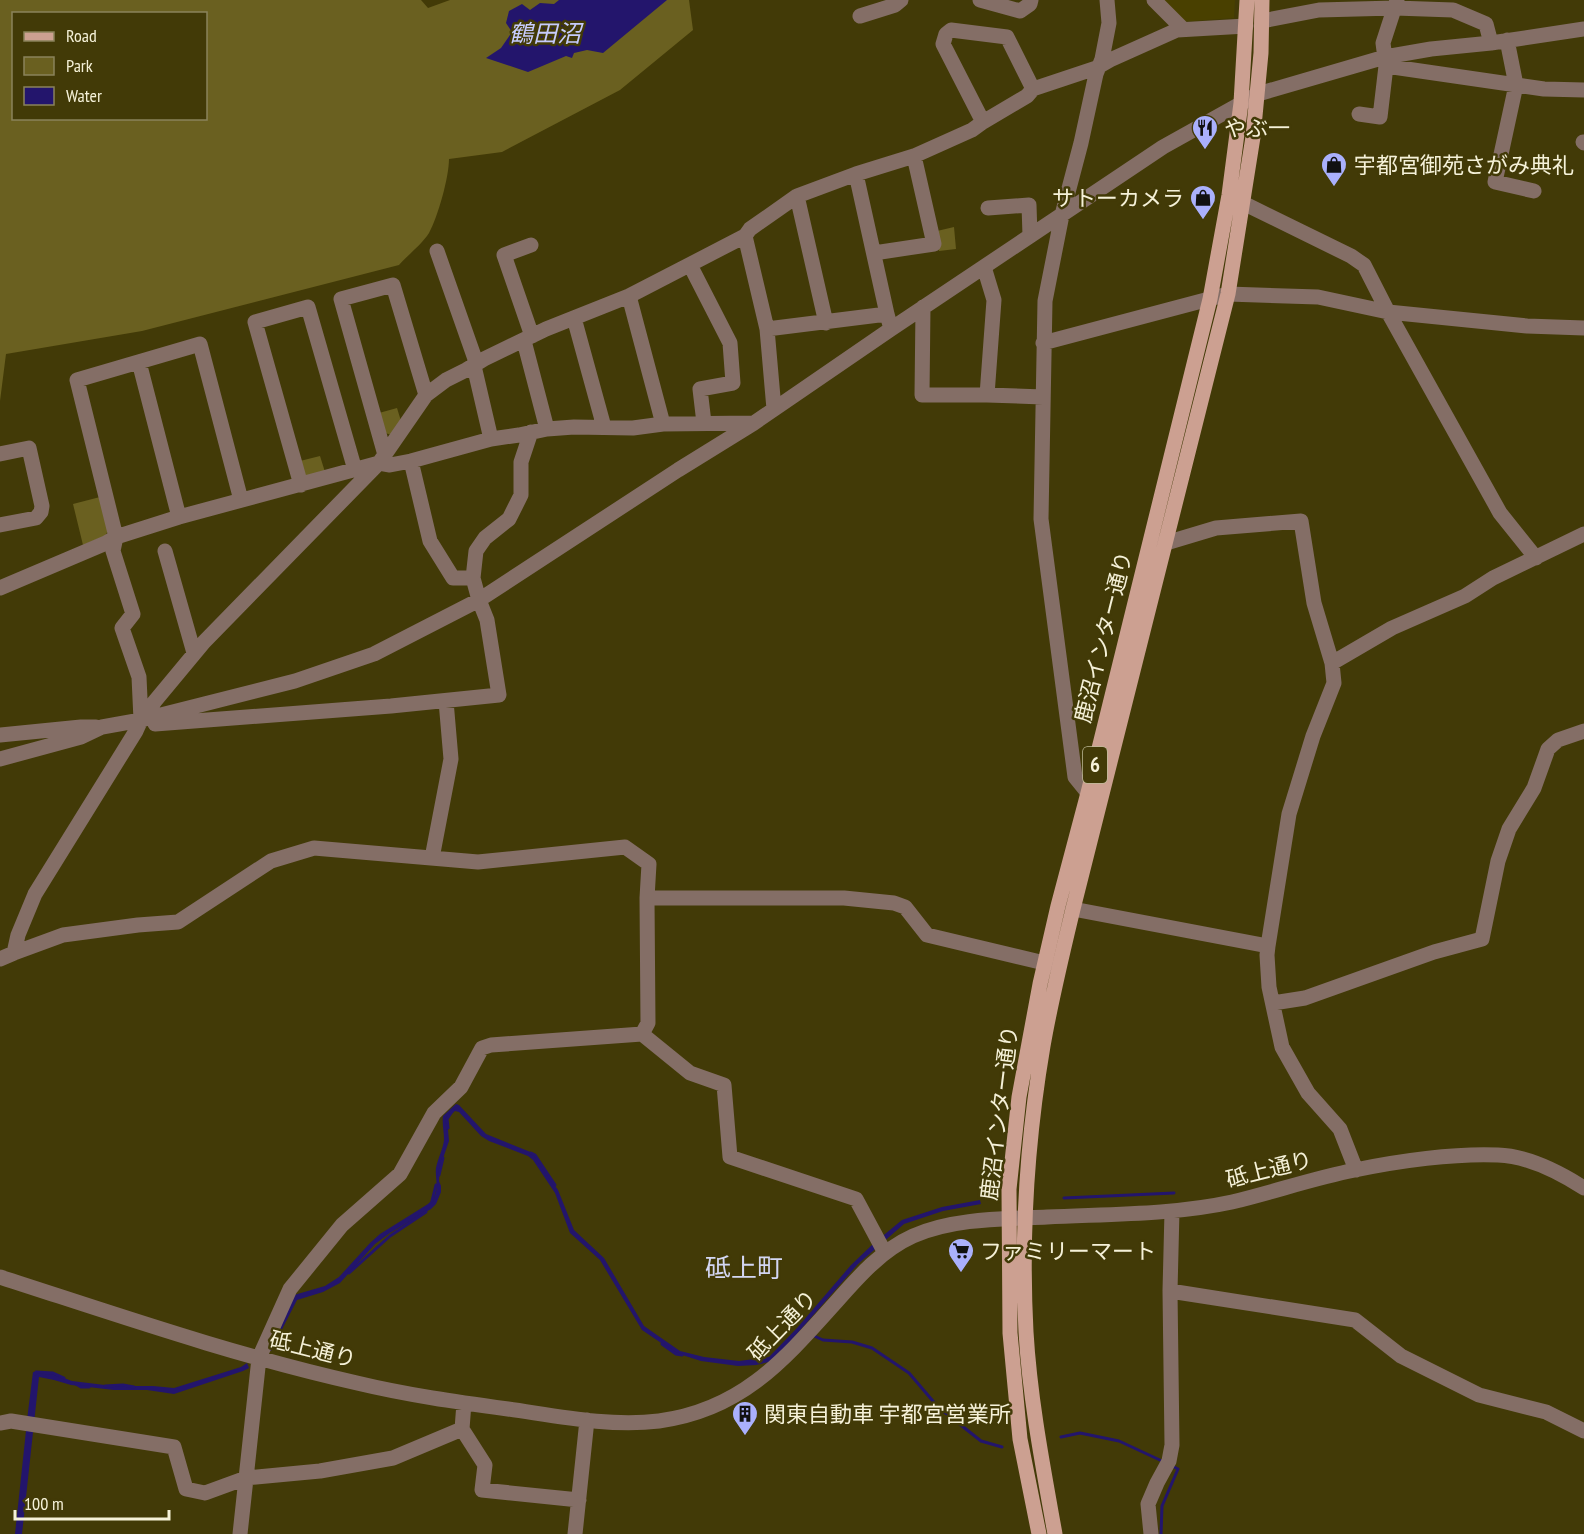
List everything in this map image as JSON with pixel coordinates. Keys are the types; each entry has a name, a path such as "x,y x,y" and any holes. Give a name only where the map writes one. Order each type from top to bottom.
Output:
{"main road":[{"name":"鹿沼インター通り","path":"1055,1534 1037,1436 1030,1383 1026,1322 1026,1218 1035,1099 1052,965 1073,909 1095,795 1150,544 1210,299 1229,195 1241,103 1247,0"},
{"name":"鹿沼インター通り","path":"1039,1534 1019,1427 1010,1333 1009,1189 1019,1097 1095,795 1166,543 1228,294 1253,137 1262,0"}],"street":[{"path":"860,16 895,5 901,0"},
{"path":"980,0 1020,11 1030,4 1031,0"},
{"path":"1095,795 1075,777 1041,519 1043,343 1044,301 1062,215 1096,74 1102,59 1108,23 1107,0"},
{"path":"1154,0 1183,30"},
{"path":"1262,21 1319,10 1396,4 1449,5 1453,10 1486,24 1491,43"},
{"path":"1359,114 1380,117 1385,61 1383,43 1396,4"},
{"path":"7,956 35,894 141,720 155,701 204,642 382,459 426,395 446,380 474,366 484,358 629,296 745,236 750,229 797,196 914,156 972,130 1027,96 1033,89 1099,66 1177,30 1246,26"},
{"path":"0,735 102,727 141,720 295,681 374,654 479,600 754,423 889,322 923,308 1163,147 1257,94 1431,49 1491,43 1584,29"},
{"path":"983,122 943,44 946,34 951,30 1007,37 1033,89"},
{"path":"1507,40 1515,85 1495,182 1534,191"},
{"path":"1385,61 1515,85 1544,89 1584,90"},
{"path":"874,253 934,244 914,156"},
{"path":"856,174 889,322"},
{"path":"797,196 826,323"},
{"path":"1243,203 1351,256 1364,265 1500,513 1536,558"},
{"path":"988,208 1029,205 1030,236"},
{"path":"745,236 767,329 774,409"},
{"path":"531,246 504,255 528,339 547,429"},
{"path":"437,251 475,358 474,366 491,439"},
{"path":"690,265 730,343 733,383 700,389 705,423"},
{"path":"984,267 994,300 987,395"},
{"path":"426,395 393,285 341,298 382,459 390,465 491,439 547,429 754,423"},
{"path":"1043,343 1228,294 1318,297 1388,312 1527,326 1584,328"},
{"path":"629,296 663,424"},
{"path":"301,485 255,322 308,307 355,470"},
{"path":"923,308 922,395 1043,397"},
{"path":"574,318 604,427"},
{"path":"767,329 826,323 889,322"},
{"path":"141,720 139,677 123,628 133,614 112,551 116,537 77,380 200,344 241,500"},
{"path":"139,362 179,517"},
{"path":"141,720 152,724 499,695 487,620 474,578 476,551 485,538 508,519 521,495 521,462 531,432"},
{"path":"0,454 29,448 42,506 36,518 0,525"},
{"path":"0,588 116,537 179,517 355,470 382,459"},
{"path":"411,461 430,541 453,578 474,578"},
{"path":"1150,544 1166,543 1216,528 1301,520 1314,603 1332,663 1334,683 1313,736 1289,814 1268,946 1269,987 1282,1047 1308,1093 1340,1129 1356,1170"},
{"path":"1332,663 1392,628 1465,596 1493,578 1584,534"},
{"path":"165,551 194,653"},
{"path":"432,858 451,759 446,701"},
{"path":"0,759 81,737 102,727"},
{"path":"1273,1003 1305,998 1434,952 1482,939 1498,861 1509,829 1534,788 1548,749 1558,740 1584,731"},
{"path":"7,956 63,935 178,922 271,861 314,848 478,862 625,847 649,864 648,1023 642,1034"},
{"path":"647,898 844,898 894,903 905,907 927,935 1052,965"},
{"path":"1073,909 1268,946"},
{"path":"240,1534 259,1358 290,1289 342,1225 400,1174 434,1113 461,1087 482,1048 491,1044 642,1034 690,1073 724,1085 730,1157 856,1198 885,1253"},
{"name":"砥上通り","path":"0,1277 203,1343 362,1384 464,1403 587,1420 635,1423 667,1420 711,1408 737,1395 759,1381 780,1363 862,1273 885,1253 913,1236 951,1224 1172,1211 1232,1202 1356,1170 1468,1155 1503,1155 1538,1163 1584,1188"},
{"path":"1151,1534 1148,1504 1169,1461 1172,1444 1170,1291 1172,1211"},
{"path":"1170,1291 1356,1320 1401,1356 1479,1395 1546,1412 1584,1431"},
{"path":"464,1403 462,1429 485,1465 482,1490 579,1500"},
{"path":"575,1534 587,1420"},
{"path":"0,1423 11,1421 174,1447 186,1489 205,1493 246,1478 320,1471 393,1458 462,1429"}],"shaded area":[{"path":"1157,0 1235,0 1234,18 1179,22"}],"green space":[{"path":"0,0 421,0 428,8 450,0 689,0 693,30 620,90 502,152 449,159 445,186 429,233 399,265 142,331 6,354 0,401"},
{"path":"954,227 956,249 939,251 937,231"},
{"path":"397,408 401,421 392,435 385,433 379,413"},
{"path":"320,456 325,472 307,476 302,473 300,461"},
{"path":"100,497 109,529 105,536 83,545 73,504"}],"water":[{"name":"鶴田沼","path":"559,0 667,0 603,53 587,50 574,53 572,58 566,56 528,72 486,58 501,48 512,32 506,23 509,11 522,4 530,10 540,3 554,4"},
{"path":"456,1104 486,1134 533,1153 558,1190 574,1230 604,1258 644,1326 680,1351 704,1357 739,1361 769,1357 851,1265 902,1220 942,1207 980,1200 981,1204 943,1211 904,1224 858,1264 789,1343 769,1362 738,1366 701,1361 676,1353 642,1330 600,1260 570,1233 555,1193 533,1160 481,1136 459,1112 455,1111 447,1118 449,1141 440,1167 441,1192 436,1204 375,1244 340,1283 323,1292 297,1300 271,1351 267,1349 294,1295 325,1286 339,1277 380,1234 428,1204 433,1198 437,1189 436,1168 444,1140 443,1116"},
{"path":"247,1363 249,1368 243,1371 174,1394 71,1385 39,1377 22,1534 15,1534 33,1372 53,1374 72,1381 113,1386 174,1388 241,1367"}],"waterway":[{"path":"448,1128 447,1119 453,1110"},
{"path":"531,1153 535,1155 555,1185"},
{"path":"439,1175 443,1158"},
{"path":"432,1201 436,1185"},
{"path":"1064,1198 1174,1193"},
{"path":"349,1273 390,1236 426,1212"},
{"path":"812,1335 823,1340 852,1342 872,1348 909,1373 938,1407 981,1441 1002,1447"},
{"path":"662,1344 676,1354 682,1355"},
{"path":"35,1374 36,1372 53,1373 64,1378"},
{"path":"76,1384 89,1387"},
{"path":"105,1386 134,1387"},
{"path":"1061,1437 1080,1433 1119,1441 1162,1461"},
{"path":"1161,1534 1162,1506 1178,1469 1170,1465"}],"place":[{"name":"やぶ一","path":"1205,151"},
{"name":"宇都宮御苑さがみ典礼","path":"1334,188"},
{"name":"サトーカメラ","path":"1203,221"},
{"name":"ファミリーマート","path":"961,1274"},
{"name":"関東自動車 宇都宮営業所","path":"745,1437"}],"district":[{"name":"砥上町","path":"744,1268"}]}
